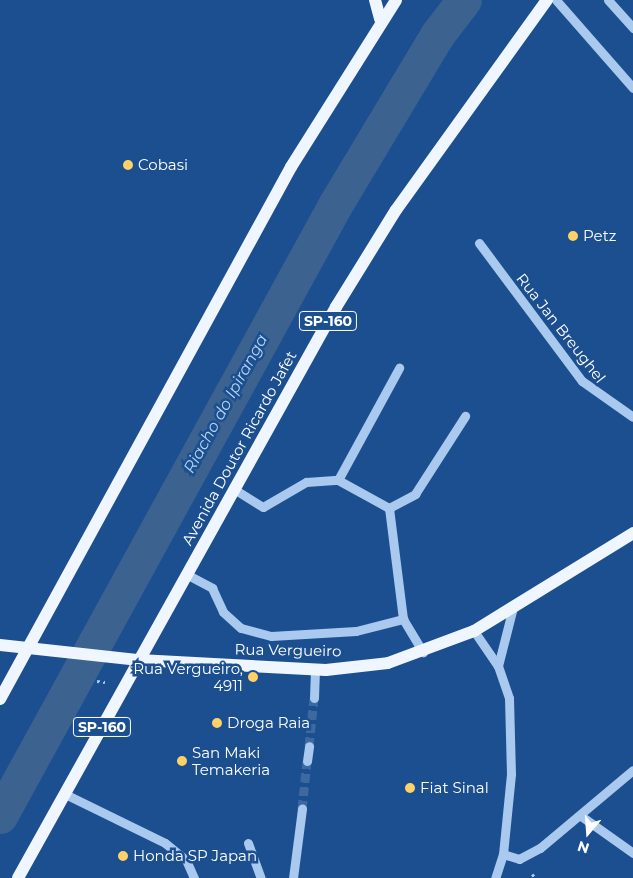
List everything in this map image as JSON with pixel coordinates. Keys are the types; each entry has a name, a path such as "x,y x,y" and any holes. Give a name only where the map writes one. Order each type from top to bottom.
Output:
{"main road":[{"path":"375,0 380,19"},
{"path":"0,699 291,167 380,19 396,0"},
{"name":"Avenida Doutor Ricardo Jafet","path":"18,878 234,489 396,210 547,0"},
{"name":"Rua Vergueiro","path":"0,645 139,660 315,669 388,663 423,652 474,631 633,533"}],"street":[{"path":"556,0 633,88"},
{"path":"608,0 633,28"},
{"name":"Rua Jan Breughel","path":"479,243 582,382 633,418"},
{"path":"338,480 399,368"},
{"path":"389,508 419,489 464,416"},
{"path":"234,489 263,507 306,482 338,480 389,508"},
{"path":"389,508 403,619 423,652"},
{"path":"186,574 212,588 223,612 240,628 272,636 356,631 403,619"},
{"path":"498,666 513,607"},
{"path":"474,631 498,666 509,698 511,734 503,854 495,878"},
{"path":"314,698 315,669"},
{"path":"308,761 309,746"},
{"path":"503,854 519,859 581,816 633,770"},
{"path":"64,794 165,843 186,860 194,878"},
{"path":"293,878 302,809"},
{"path":"581,816 633,853"},
{"path":"248,843 261,878"}],"path":[{"path":"98,681 105,682"},
{"path":"532,874 535,877"}],"waterway":[{"name":"Riacho do Ipiranga","path":"0,816 335,205 437,35 464,0"}],"tunnel":[{"path":"309,746 314,698"},
{"path":"302,809 307,761"}],"place":[{"name":"Cobasi","path":"128,165"},
{"name":"Petz","path":"573,236"},
{"name":"Rua Vergueiro, 4911","path":"253,677"},
{"name":"Droga Raia","path":"217,723"},
{"name":"San Maki Temakeria","path":"182,761"},
{"name":"Fiat Sinal","path":"410,788"},
{"name":"Honda SP Japan","path":"123,856"}]}
